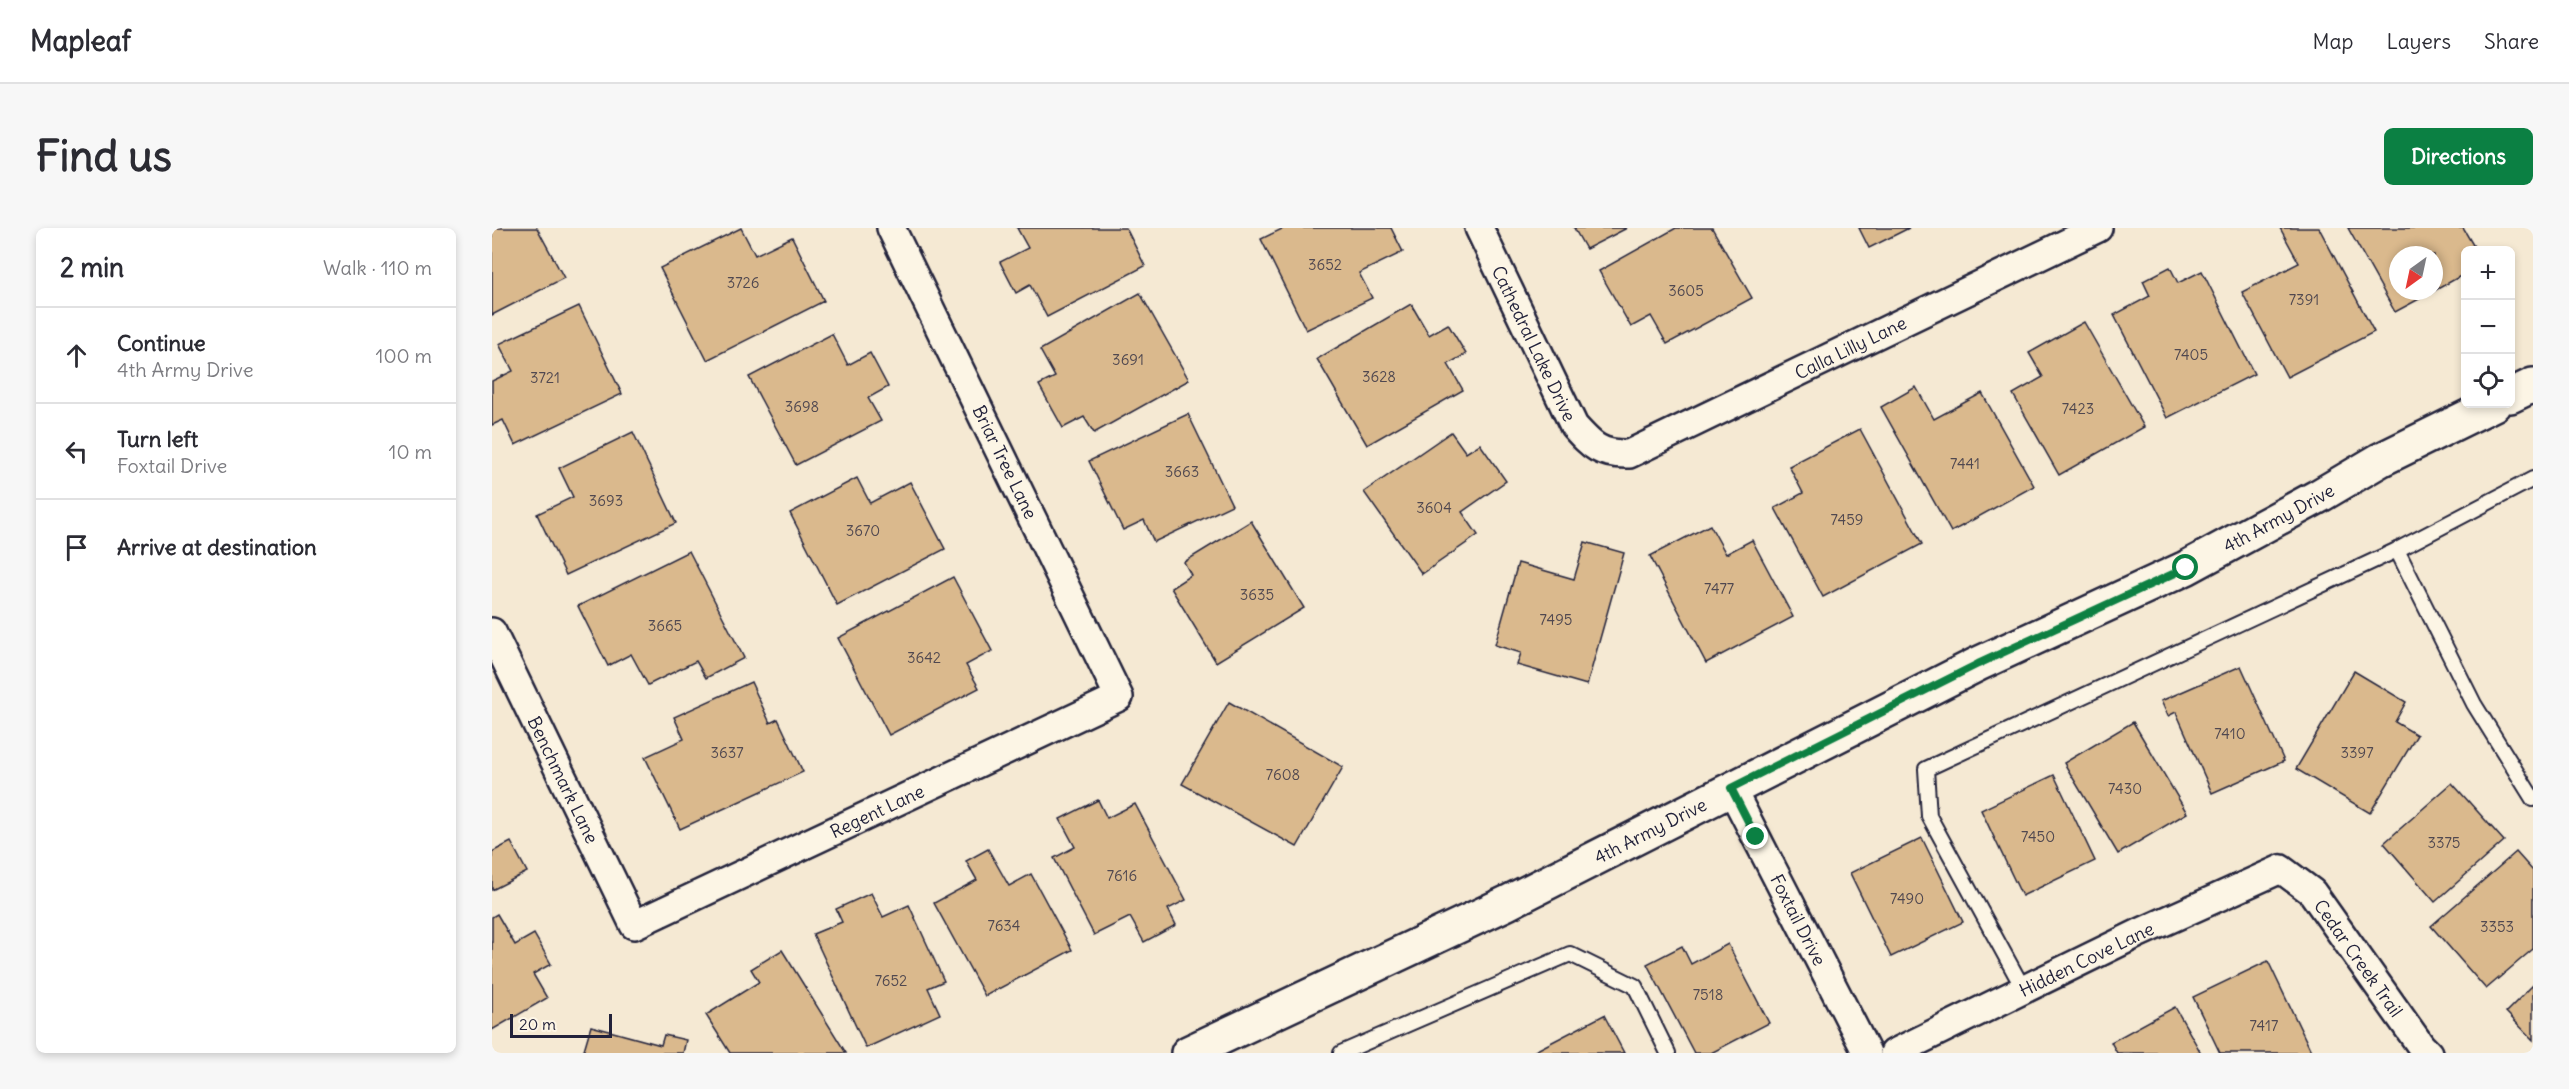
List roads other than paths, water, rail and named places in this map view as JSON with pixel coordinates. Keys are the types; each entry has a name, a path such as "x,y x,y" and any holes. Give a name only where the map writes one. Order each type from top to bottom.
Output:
{"street":[{"name":"Briar Tree Lane","path":"891,228 1119,697"},
{"name":"Cathedral Lake Drive","path":"1479,228 1574,426 1599,450"},
{"name":"Calla Lilly Lane","path":"1599,450 1615,454 1629,454 2062,236 2098,228"},
{"path":"2515,394 2533,385"},
{"name":"4th Army Drive","path":"1188,1053 1507,903 1978,664 2186,568 2380,460 2486,408"},
{"name":"Benchmark Lane","path":"492,632 634,925"},
{"name":"Regent Lane","path":"634,925 1119,697"},
{"name":"Foxtail Drive","path":"1731,788 1867,1053"},
{"name":"Hidden Cove Lane","path":"1894,1053 2139,933 2281,869"},
{"name":"Cedar Creek Trail","path":"2281,869 2312,892 2420,1051"}],"lane":[{"path":"2024,990 1929,816 1926,769 2397,550 2533,480"},
{"path":"2397,550 2474,704 2533,799"},
{"path":"1341,1053 1570,954 1635,986 1668,1053"}]}
